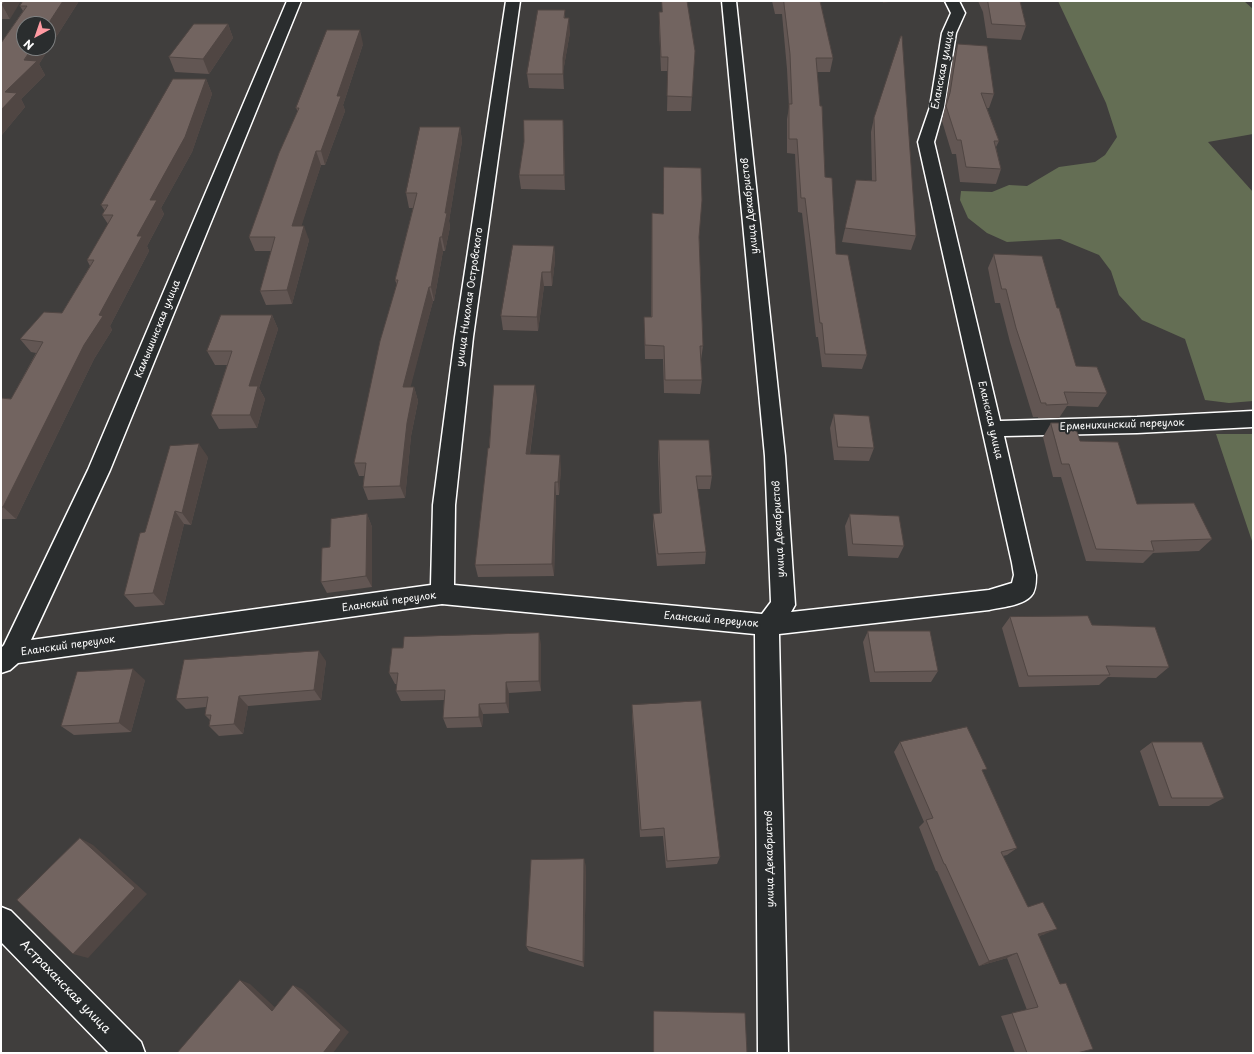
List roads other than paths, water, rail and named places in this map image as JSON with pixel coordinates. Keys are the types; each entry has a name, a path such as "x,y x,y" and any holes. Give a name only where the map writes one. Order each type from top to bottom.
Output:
{"street":[{"name":"Камышинская улица","path":"7,658 99,470 294,1"},
{"name":"улица Николая Островского","path":"442,594 444,505 464,337 513,1"},
{"name":"улица Декабристов","path":"729,1 775,456 782,605 767,625 773,1053"},
{"name":"Еланская улица","path":"767,625 989,600 1014,594 1023,589 1025,575 1023,563 926,142 937,107 949,33 958,13 952,1"},
{"name":"Ерменихинский переулок","path":"992,429 1137,425 1253,419"},
{"name":"Еланский переулок","path":"7,658 442,594 767,625"},
{"name":"Астраханская улица","path":"1,921 130,1053"}]}
